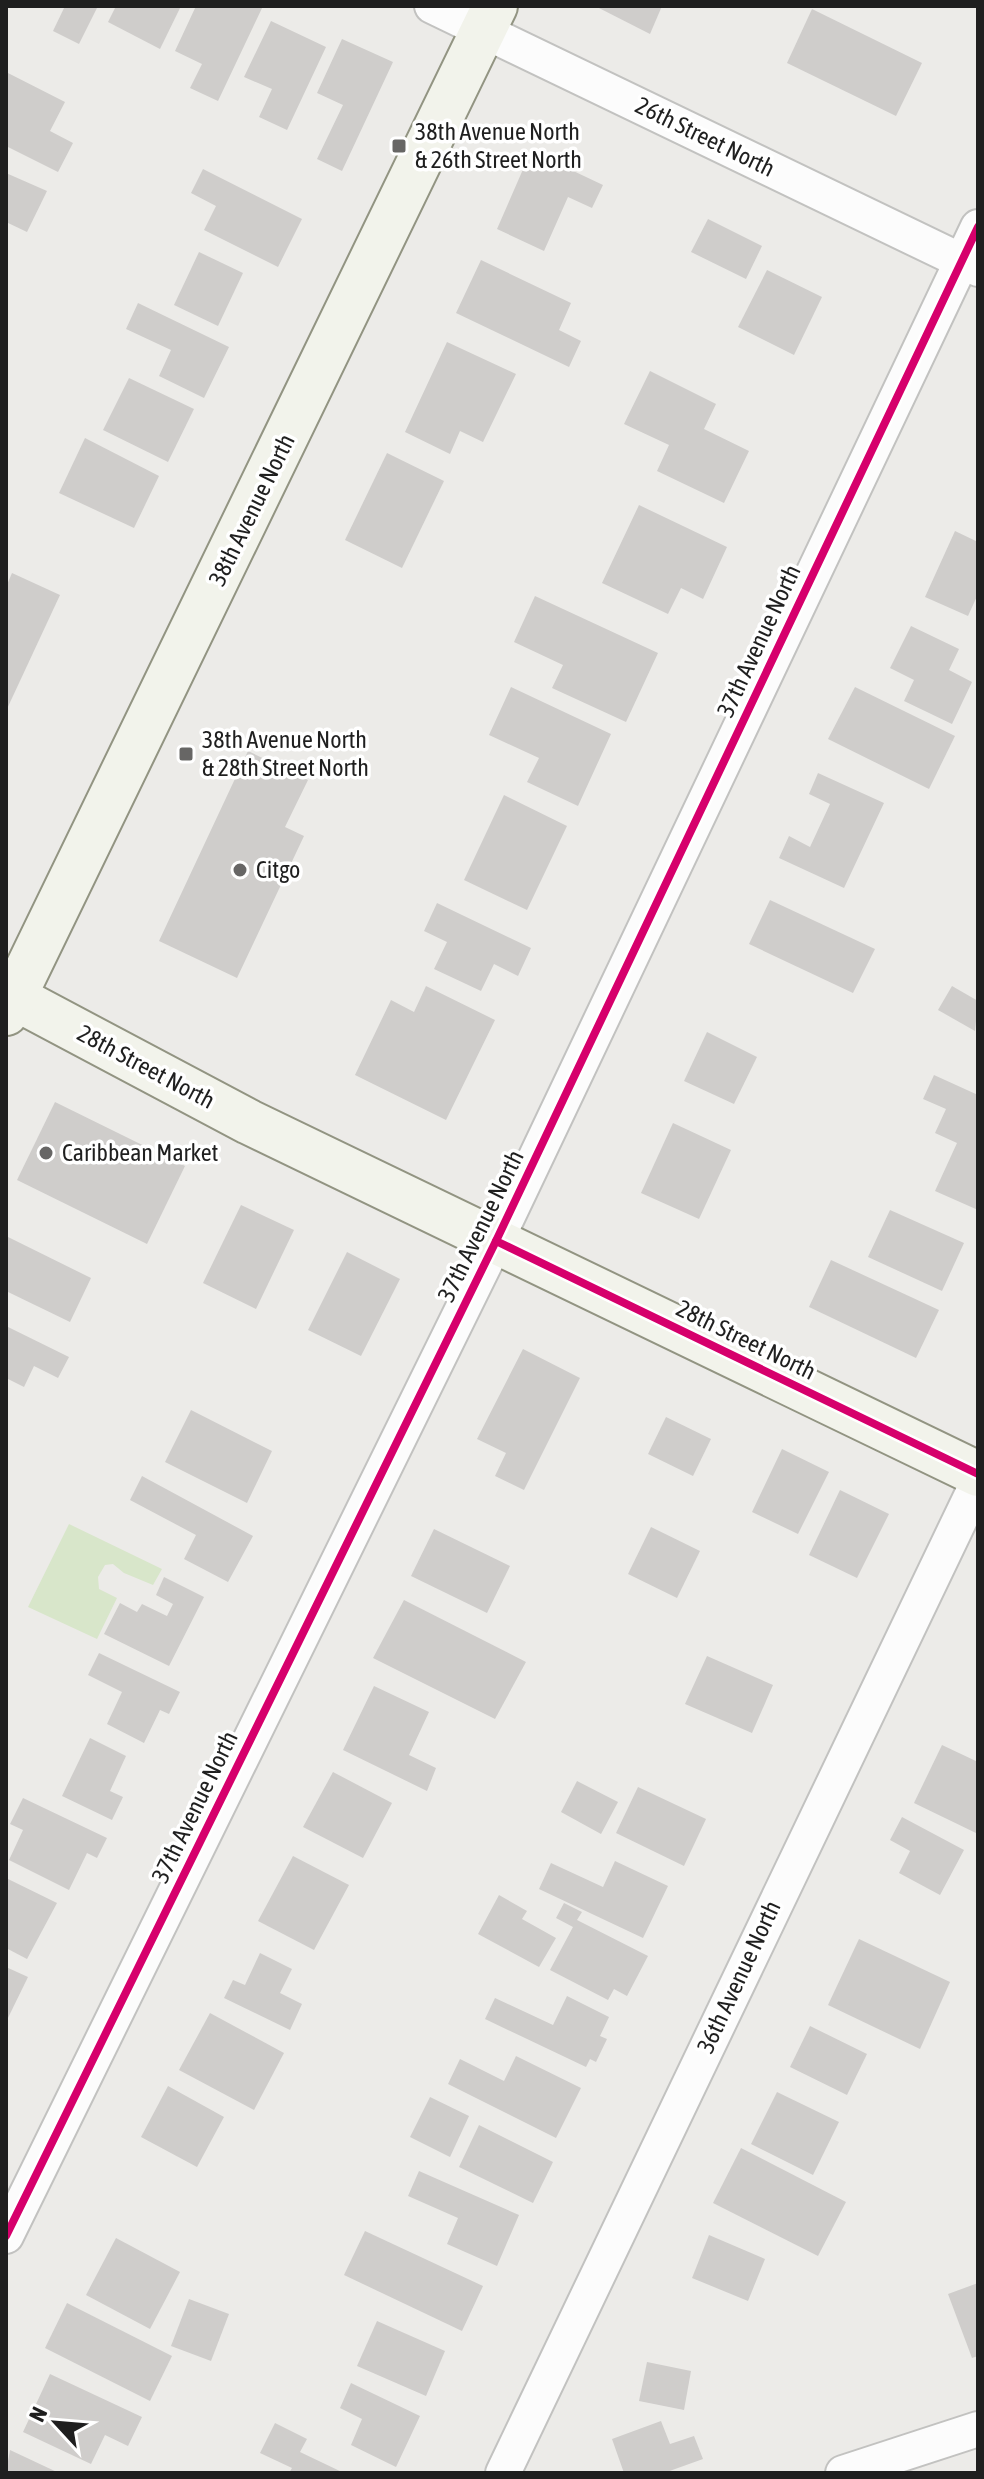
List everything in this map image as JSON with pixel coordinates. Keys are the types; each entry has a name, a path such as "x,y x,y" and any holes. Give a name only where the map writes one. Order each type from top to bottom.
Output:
{"street":[{"name":"26th Street North","path":"432,6 490,18 970,265"},
{"name":"38th Avenue North","path":"9,1001 490,18"},
{"name":"37th Avenue North","path":"6,2236 14,2196 496,1241 970,265 978,227"},
{"name":"28th Street North","path":"9,1001 249,1122 978,1474"},
{"name":"36th Avenue North","path":"503,2473 978,1482"},
{"path":"843,2473 978,2429"}],"green space":[{"path":"69,1524 162,1569 153,1585 124,1573 113,1564 105,1565 98,1577 99,1589 117,1598 97,1639 28,1607"}],"building":[{"path":"65,6 98,6 79,44 53,31"},
{"path":"116,6 181,6 160,49 108,22"},
{"path":"196,6 263,6 218,101 190,88 202,64 175,51"},
{"path":"595,6 662,6 650,34"},
{"path":"812,9 922,63 896,116 787,63"},
{"path":"271,21 326,47 287,130 259,117 272,89 244,77"},
{"path":"342,39 393,62 342,171 317,159 343,105 317,93"},
{"path":"6,72 65,102 50,131 73,143 58,172 6,146"},
{"path":"531,151 603,185 592,208 568,197 544,251 497,229"},
{"path":"203,169 302,219 278,267 204,230 216,206 191,193"},
{"path":"6,173 47,191 27,232 6,222"},
{"path":"708,219 762,246 746,279 691,252"},
{"path":"199,252 243,273 218,326 174,305"},
{"path":"481,260 571,303 559,330 581,341 569,367 456,313"},
{"path":"767,270 822,297 794,355 738,327"},
{"path":"138,303 229,347 204,398 159,376 171,350 126,329"},
{"path":"447,342 516,374 483,442 460,431 450,454 405,432"},
{"path":"650,371 716,404 704,429 749,451 724,503 657,471 669,445 624,424"},
{"path":"129,378 194,409 168,462 103,430"},
{"path":"85,438 159,476 134,528 59,493"},
{"path":"387,453 444,481 402,568 345,540"},
{"path":"639,505 727,547 703,599 681,588 668,614 602,583"},
{"path":"955,531 978,542 978,594 968,616 925,597"},
{"path":"12,573 60,595 6,711 6,587"},
{"path":"535,596 658,653 626,722 552,688 563,665 514,642"},
{"path":"911,626 959,649 949,670 972,682 952,724 904,701 914,680 890,668"},
{"path":"511,687 611,734 578,806 527,782 539,758 489,735"},
{"path":"855,687 955,736 929,789 828,739"},
{"path":"248,751 308,780 285,827 304,836 237,978 159,941"},
{"path":"818,773 884,803 844,888 779,858 789,836 810,847 830,804 809,794"},
{"path":"504,795 567,826 527,910 464,880"},
{"path":"770,900 875,949 853,993 749,944"},
{"path":"437,903 531,948 518,976 494,964 481,991 434,969 447,942 424,931"},
{"path":"426,986 495,1020 446,1120 355,1075 391,1000 414,1012"},
{"path":"952,986 978,1001 975,1031 938,1010"},
{"path":"707,1032 757,1057 734,1104 684,1081"},
{"path":"934,1075 978,1095 978,1210 935,1191 957,1143 935,1133 946,1109 923,1099"},
{"path":"55,1102 185,1166 147,1244 17,1180"},
{"path":"673,1123 731,1150 699,1219 641,1193"},
{"path":"241,1205 294,1230 256,1309 203,1283"},
{"path":"890,1210 964,1243 942,1291 868,1257"},
{"path":"6,1236 91,1278 70,1322 6,1291"},
{"path":"347,1252 400,1279 361,1356 308,1330"},
{"path":"831,1260 939,1310 916,1358 809,1307"},
{"path":"6,1326 69,1357 58,1378 34,1366 24,1387 6,1378"},
{"path":"523,1349 580,1378 524,1490 495,1476 506,1453 477,1439"},
{"path":"191,1410 272,1451 247,1503 165,1462"},
{"path":"666,1417 711,1439 693,1476 648,1454"},
{"path":"782,1449 829,1472 798,1534 752,1512"},
{"path":"142,1476 253,1536 228,1582 184,1559 196,1535 130,1500"},
{"path":"840,1490 889,1514 857,1578 809,1555"},
{"path":"651,1527 700,1551 677,1598 628,1574"},
{"path":"434,1529 510,1566 487,1613 411,1576"},
{"path":"164,1577 204,1597 169,1666 104,1634 120,1603 137,1612 142,1604 167,1616 173,1604 156,1595"},
{"path":"404,1600 526,1662 495,1719 373,1658"},
{"path":"99,1653 180,1692 169,1714 160,1710 144,1743 107,1724 122,1692 88,1675"},
{"path":"707,1656 773,1685 752,1733 685,1704"},
{"path":"374,1686 429,1712 409,1755 436,1768 427,1791 343,1750"},
{"path":"90,1738 126,1756 110,1791 123,1797 112,1820 62,1796"},
{"path":"942,1745 978,1762 978,1834 914,1803"},
{"path":"333,1772 392,1803 363,1858 303,1827"},
{"path":"577,1781 618,1802 601,1834 561,1812"},
{"path":"638,1787 706,1819 684,1866 616,1833"},
{"path":"23,1798 107,1838 97,1858 87,1853 69,1890 9,1860 23,1830 10,1824"},
{"path":"902,1817 964,1850 940,1895 899,1873 910,1851 890,1840"},
{"path":"293,1856 349,1885 314,1950 258,1921"},
{"path":"615,1861 668,1886 643,1938 539,1889 551,1863 603,1887"},
{"path":"6,1878 57,1903 27,1959 6,1948"},
{"path":"499,1895 527,1911 522,1919 556,1938 539,1967 478,1934"},
{"path":"564,1903 582,1912 577,1920 648,1956 627,1996 614,1989 608,2000 550,1970 573,1927 556,1918"},
{"path":"859,1939 950,1982 920,2049 828,2005"},
{"path":"260,1953 292,1969 280,1993 302,2004 290,2030 224,1998 233,1980 245,1985"},
{"path":"6,1967 28,1977 6,2022"},
{"path":"567,1996 609,2017 600,2036 607,2039 596,2062 590,2059 586,2067 485,2019 495,1998 553,2025"},
{"path":"210,2013 284,2053 254,2110 179,2070"},
{"path":"810,2026 867,2054 847,2095 790,2067"},
{"path":"516,2056 581,2088 556,2138 448,2084 460,2059 504,2081"},
{"path":"168,2086 224,2117 197,2167 141,2137"},
{"path":"777,2092 839,2122 813,2175 751,2144"},
{"path":"430,2097 469,2116 450,2157 410,2137"},
{"path":"479,2125 553,2162 533,2203 459,2167"},
{"path":"741,2148 846,2202 818,2256 713,2203"},
{"path":"419,2171 519,2215 497,2266 447,2244 458,2218 408,2196"},
{"path":"365,2231 483,2286 462,2331 344,2275"},
{"path":"709,2235 765,2259 748,2301 692,2278"},
{"path":"116,2238 180,2272 150,2329 86,2295"},
{"path":"978,2283 978,2356 972,2358 948,2294"},
{"path":"189,2299 229,2314 211,2361 171,2346"},
{"path":"67,2303 172,2356 150,2401 45,2348"},
{"path":"377,2321 445,2351 426,2396 357,2366"},
{"path":"647,2362 691,2371 684,2410 639,2401"},
{"path":"50,2374 142,2417 128,2446 105,2435 91,2464 23,2432"},
{"path":"351,2383 420,2416 396,2467 351,2445 362,2419 340,2408"},
{"path":"661,2421 670,2444 694,2436 703,2459 664,2473 624,2473 612,2439"},
{"path":"275,2423 307,2439 300,2452 344,2473 289,2473 292,2468 260,2453"},
{"path":"10,2450 59,2473 6,2473"}],"cycle path":[{"path":"6,2236 496,1241 978,227"},
{"path":"496,1241 978,1474"}],"place":[{"name":"38th Avenue North & 26th Street North","path":"399,146"},
{"name":"38th Avenue North & 28th Street North","path":"186,754"},
{"name":"Citgo","path":"240,870"},
{"name":"Caribbean Market","path":"46,1153"}]}
